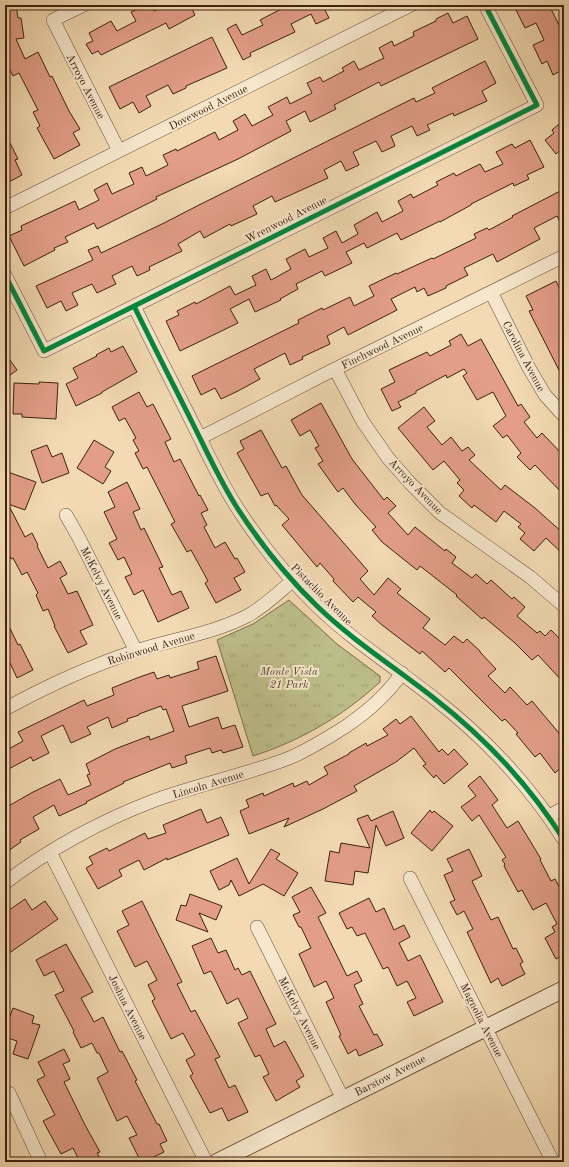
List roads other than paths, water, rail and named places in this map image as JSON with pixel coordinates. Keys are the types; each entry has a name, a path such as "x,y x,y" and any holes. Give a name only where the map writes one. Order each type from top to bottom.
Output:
{"street":[{"name":"Arroyo Avenue","path":"84,5 53,20 119,151"},
{"name":"Dovewood Avenue","path":"5,208 411,5"},
{"name":"Wrenwood Avenue","path":"5,275 44,351 537,105 485,5"},
{"name":"Finchwood Avenue","path":"200,438 335,369 564,256"},
{"name":"Carolina Avenue","path":"491,292 529,368 545,395 564,416"},
{"name":"Pistachio Avenue","path":"134,306 218,476 262,545 292,581 347,633 402,673 471,729 525,785 549,816 564,840"},
{"name":"Arroyo Avenue","path":"335,369 363,422 388,458 410,483 440,513 530,577 564,606"},
{"name":"McKelvy Avenue","path":"66,515 136,651"},
{"name":"Robinwood Avenue","path":"5,710 44,688 102,663 136,651 219,628 247,616 273,599 292,581"},
{"name":"Lincoln Avenue","path":"5,883 50,852 98,826 153,801 203,784 285,760 318,744 361,716 392,688 402,673"},
{"path":"549,816 564,808"},
{"name":"Joshua Avenue","path":"50,852 206,1162"},
{"name":"Magnolia Avenue","path":"410,878 553,1162"},
{"name":"McKelvy Avenue","path":"257,927 343,1099"},
{"name":"Barstow Avenue","path":"217,1162 564,989"},
{"path":"9,1093 41,1162"}],"park label":[{"name":"Monte Vista 21 Park","path":"289,677"}]}
